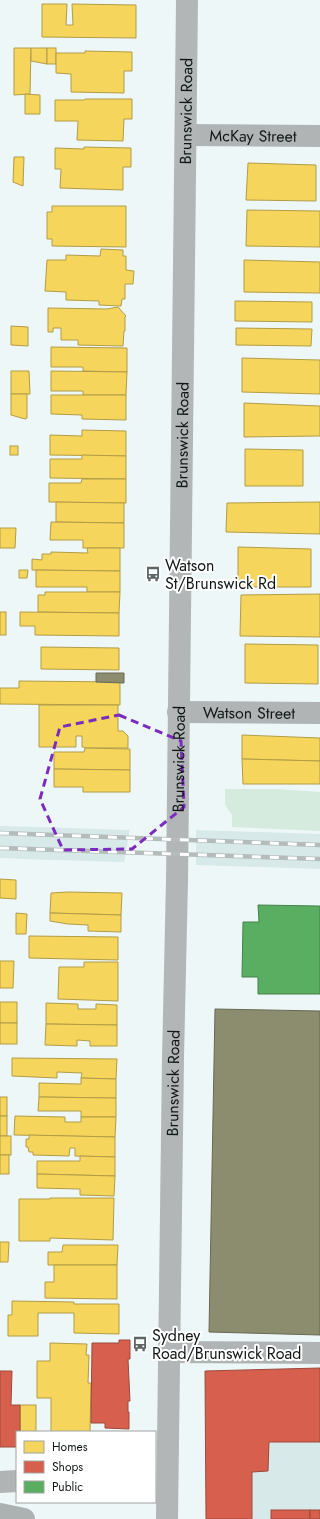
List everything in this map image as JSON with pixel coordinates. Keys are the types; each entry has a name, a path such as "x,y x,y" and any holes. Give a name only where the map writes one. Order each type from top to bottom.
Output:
{"highway":[{"path":"0,1514 24,1519"}],"main road":[{"name":"Brunswick Road","path":"167,1519 161,1470 168,1352 177,888 187,0"}],"street":[{"name":"McKay Street","path":"186,135 320,136"},
{"name":"Watson Street","path":"178,712 320,713"},
{"path":"168,1352 320,1353"},
{"path":"0,1482 16,1481"}],"highlighted area":[{"path":"119,715 181,741 184,807 132,849 63,850 40,799 60,727"}],"shaded area":[{"path":"0,826 130,830 124,862 23,859 0,858"},
{"path":"196,830 320,834 320,869 196,865"},
{"path":"320,1368 320,1519 206,1519 205,1371"}],"green space":[{"path":"225,789 277,789 320,792 320,831 232,827 232,815 225,805"}],"building: Homes":[{"path":"42,4 67,4 66,25 73,25 72,4 136,5 136,38 42,37"},
{"path":"14,48 31,48 30,94 14,95"},
{"path":"31,48 47,48 47,64 31,61"},
{"path":"47,48 56,48 56,64 47,64"},
{"path":"85,51 132,52 132,71 124,71 124,93 71,92 71,74 56,73 56,53 85,53"},
{"path":"25,94 40,95 40,114 25,114"},
{"path":"132,99 132,119 124,119 123,141 77,140 78,121 55,121 55,100"},
{"path":"84,147 131,148 131,167 123,167 123,190 60,188 61,169 55,169 55,148 84,149"},
{"path":"14,157 24,157 23,186 13,182"},
{"path":"248,163 316,165 316,201 246,200"},
{"path":"52,206 126,206 126,247 52,246 52,239 47,239 47,212 52,212"},
{"path":"247,210 320,211 320,247 246,246"},
{"path":"101,249 123,250 123,256 126,256 126,270 134,271 133,284 125,284 125,299 122,299 121,306 99,305 99,301 66,300 66,292 45,291 47,260 66,260 66,255 100,256"},
{"path":"244,260 320,262 320,293 244,292"},
{"path":"235,301 312,302 312,322 235,321"},
{"path":"118,307 126,316 123,346 78,345 78,340 61,340 61,328 53,328 53,332 48,332 48,308 107,309"},
{"path":"11,326 28,327 28,346 11,345"},
{"path":"236,328 312,329 311,346 236,345"},
{"path":"51,347 127,348 127,372 83,371 83,367 51,367"},
{"path":"242,358 320,360 320,394 242,392"},
{"path":"11,371 29,371 30,394 11,394"},
{"path":"51,371 127,372 126,395 83,395 83,391 51,391"},
{"path":"11,394 27,394 27,418 25,419 11,415"},
{"path":"51,395 126,395 126,420 82,419 82,415 51,414"},
{"path":"244,403 320,406 320,436 244,437"},
{"path":"82,430 126,431 126,456 50,455 50,435 82,436"},
{"path":"10,446 18,446 18,455 10,455"},
{"path":"245,449 303,450 303,486 245,486"},
{"path":"82,455 126,456 126,479 50,478 50,459 82,459"},
{"path":"82,479 126,479 126,503 49,502 49,483 81,483"},
{"path":"56,502 124,503 124,523 56,522"},
{"path":"320,502 320,534 226,532 227,503"},
{"path":"51,522 124,523 124,548 83,548 83,540 50,540"},
{"path":"0,528 16,528 15,548 0,548"},
{"path":"238,547 311,549 311,587 238,587"},
{"path":"87,548 120,548 120,571 32,570 32,559 42,560 42,554 51,554 51,552 88,553"},
{"path":"19,570 28,570 27,578 19,578"},
{"path":"36,570 120,571 120,592 87,592 87,587 36,587"},
{"path":"45,592 120,592 119,613 38,612 38,595 45,595"},
{"path":"320,594 320,637 240,636 241,595"},
{"path":"0,612 6,612 6,635 0,635"},
{"path":"20,612 119,613 119,636 35,635 35,626 20,626"},
{"path":"245,644 318,645 318,684 245,683"},
{"path":"41,647 119,648 119,670 41,669"},
{"path":"19,681 120,682 120,705 0,704 0,688 19,688"},
{"path":"39,705 118,705 118,731 123,731 128,736 128,748 85,748 82,747 82,736 76,736 76,747 39,747"},
{"path":"242,735 320,738 320,761 242,759"},
{"path":"85,748 130,749 130,770 54,769 54,752 84,752"},
{"path":"242,759 320,761 320,784 243,784"},
{"path":"54,769 130,770 130,792 83,792 83,787 54,787"},
{"path":"0,879 16,880 16,899 0,898"},
{"path":"51,893 122,893 121,915 50,913"},
{"path":"16,913 27,914 26,934 16,934"},
{"path":"50,913 121,915 121,932 88,931 88,925 50,921"},
{"path":"29,936 118,937 118,960 29,958"},
{"path":"0,961 14,961 13,988 0,988"},
{"path":"84,962 118,962 118,1001 58,999 59,967 84,967"},
{"path":"0,1002 17,1002 17,1023 0,1023"},
{"path":"46,1003 78,1004 78,1009 96,1009 96,1004 117,1005 117,1025 46,1024"},
{"path":"0,1023 17,1023 17,1044 0,1044"},
{"path":"46,1024 117,1025 117,1046 90,1046 90,1041 77,1040 77,1046 45,1045"},
{"path":"12,1058 117,1059 116,1079 81,1078 82,1073 57,1072 57,1078 12,1076"},
{"path":"81,1078 116,1079 116,1098 39,1097 39,1083 81,1084"},
{"path":"0,1097 7,1097 7,1116 0,1116"},
{"path":"39,1097 116,1098 116,1117 81,1117 81,1111 38,1111"},
{"path":"0,1116 7,1116 7,1136 0,1136"},
{"path":"15,1116 65,1117 65,1122 81,1122 81,1117 116,1117 115,1137 14,1135"},
{"path":"29,1135 115,1137 115,1157 75,1156 75,1148 70,1148 69,1156 33,1155 33,1152 29,1152 28,1147 26,1147 26,1139 29,1139"},
{"path":"0,1136 11,1136 11,1155 0,1155"},
{"path":"0,1155 9,1155 9,1174 0,1174"},
{"path":"80,1156 115,1157 115,1176 37,1174 37,1161 80,1161"},
{"path":"37,1174 115,1176 114,1196 80,1195 80,1189 37,1188"},
{"path":"114,1198 113,1240 50,1238 50,1241 19,1241 19,1199"},
{"path":"0,1242 9,1242 8,1262 0,1262"},
{"path":"63,1245 118,1245 117,1265 48,1265 48,1252 62,1252"},
{"path":"54,1265 117,1265 117,1299 45,1298 45,1282 54,1282"},
{"path":"12,1301 74,1302 74,1304 119,1304 119,1334 74,1333 74,1313 38,1313 38,1336 8,1336 8,1315 12,1315"},
{"path":"50,1343 87,1344 86,1355 89,1355 88,1383 91,1383 90,1431 51,1431 51,1398 37,1398 37,1361 50,1361"},
{"path":"20,1405 36,1405 36,1431 20,1431"}],"building: Shops":[{"path":"119,1340 130,1340 130,1359 128,1359 130,1401 128,1401 129,1429 105,1428 105,1423 91,1423 92,1343 119,1343"},
{"path":"320,1368 320,1442 269,1442 268,1471 252,1472 252,1519 206,1519 205,1371"},
{"path":"0,1371 12,1371 11,1405 20,1405 20,1431 16,1431 16,1447 0,1447"},
{"path":"271,1510 310,1510 310,1519 271,1519"},
{"path":"310,1510 320,1510 320,1519 310,1519"}],"building: Public":[{"path":"258,905 320,906 320,994 258,994 258,977 242,977 243,922 259,922"}],"building: Industry":[{"path":"96,673 124,673 124,683 96,682"},
{"path":"215,1009 320,1011 320,1335 209,1332"}],"railway":[{"path":"0,833 320,845"},
{"path":"0,848 320,859"}],"place":[{"name":"Watson St/Brunswick Rd","path":"153,574"},
{"name":"Sydney Road/Brunswick Road","path":"140,1344"}]}
